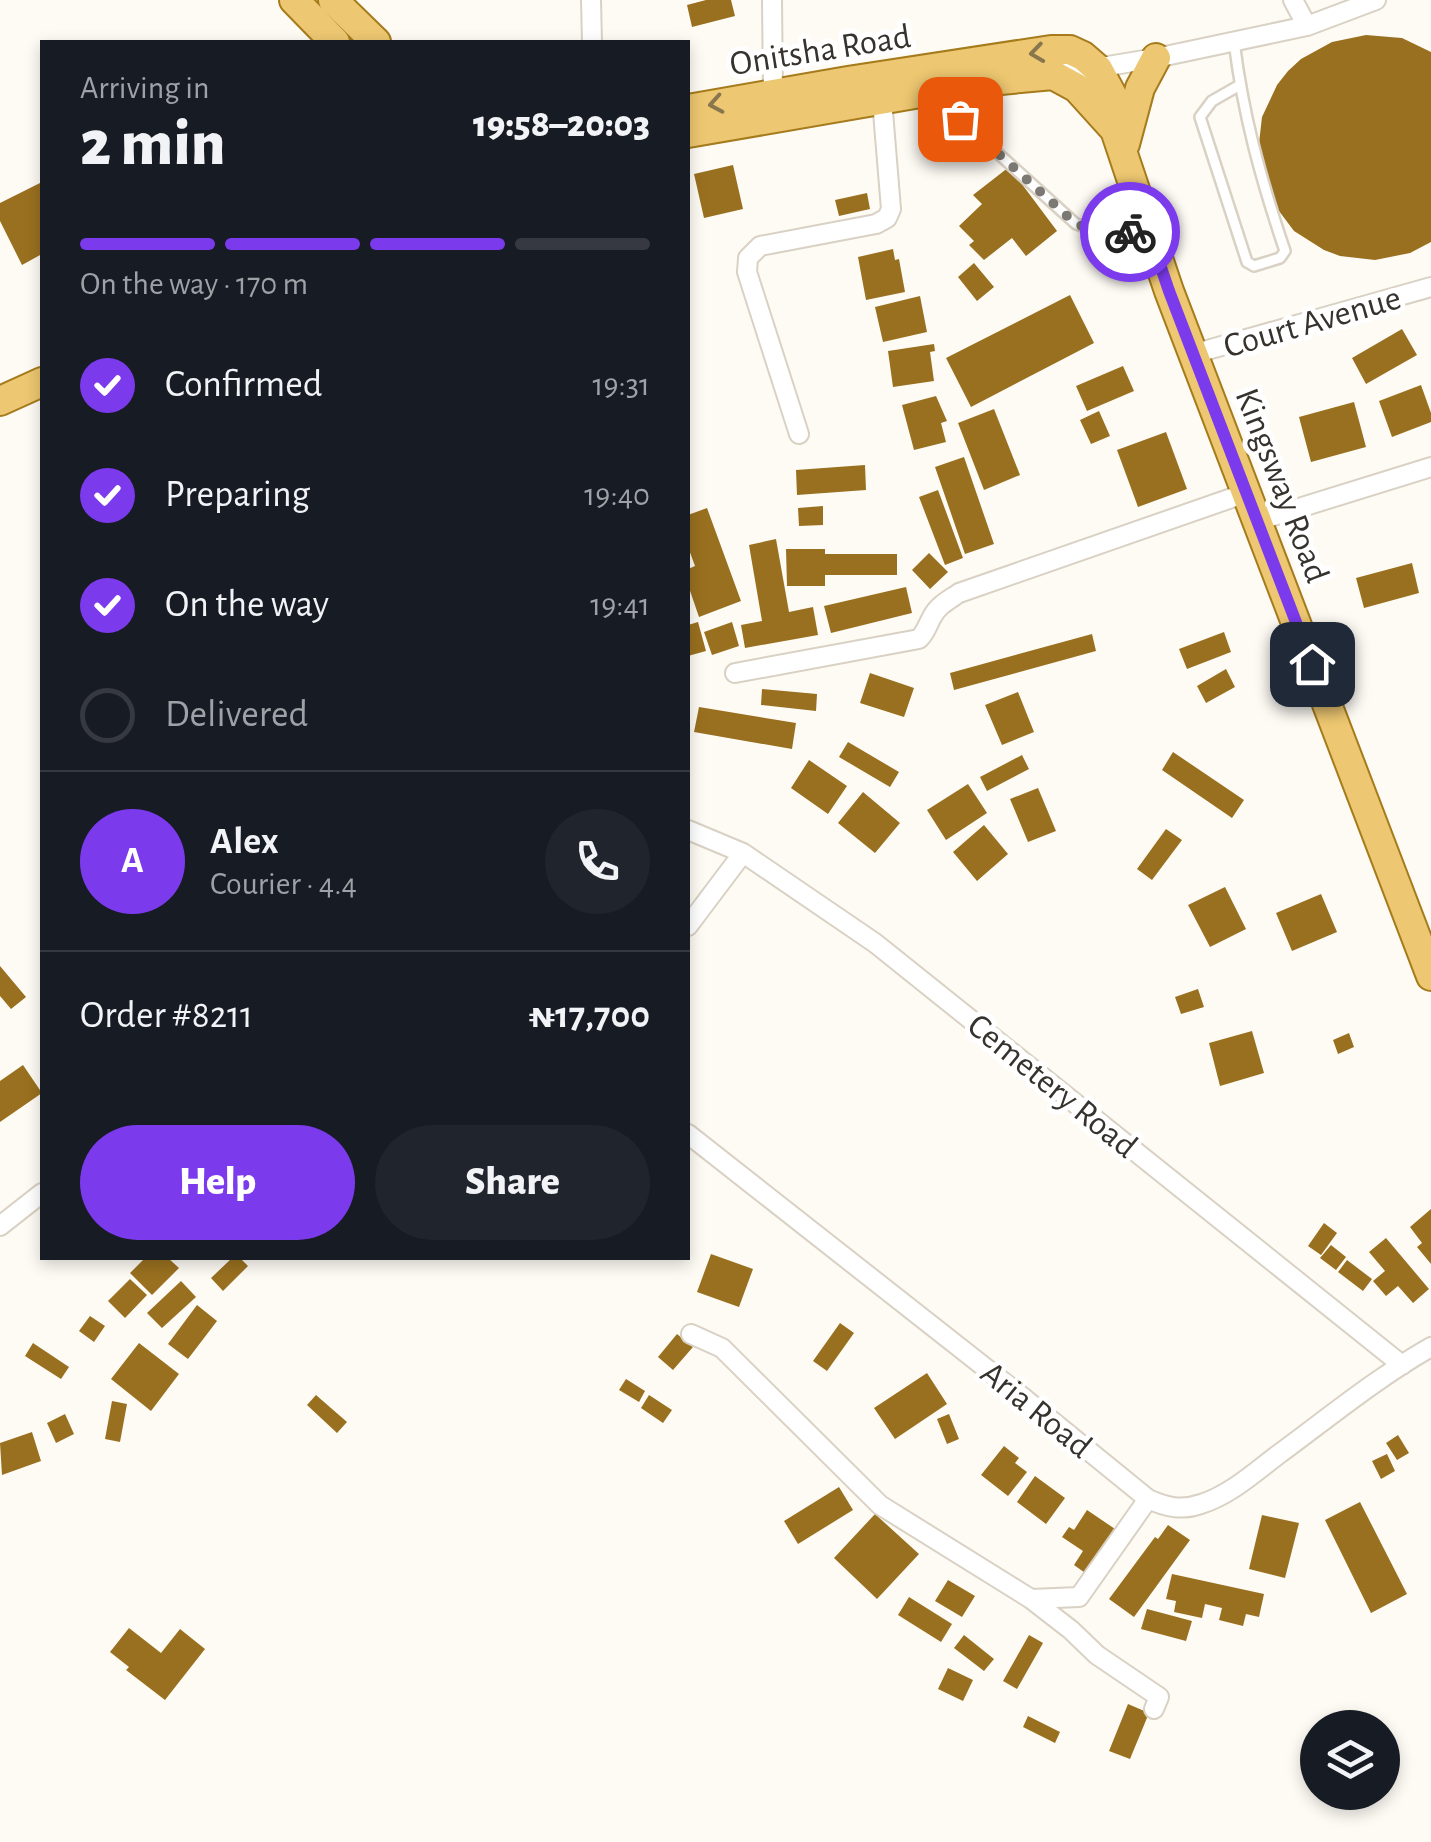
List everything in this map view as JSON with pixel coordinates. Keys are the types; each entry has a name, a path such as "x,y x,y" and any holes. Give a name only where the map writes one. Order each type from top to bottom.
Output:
{"main road":[{"path":"294,0 334,40"},
{"path":"333,0 374,40"},
{"name":"Onitsha Road","path":"690,109 1052,50 1070,50 1098,69"},
{"path":"1120,140 1156,58"},
{"path":"1098,69 1112,94 1120,140"},
{"path":"1054,76 1077,88 1120,140"},
{"name":"Onitsha Road","path":"690,133 990,81 1054,76"},
{"name":"Kingsway Road","path":"1120,140 1193,354 1431,976"},
{"path":"0,400 40,383"}],"street":[{"path":"590,0 592,40"},
{"path":"772,0 773,94"},
{"path":"1293,0 1307,26"},
{"path":"1054,76 1307,26 1376,0"},
{"path":"799,434 747,272 748,258 760,246 876,224 887,218 891,208 882,100"},
{"name":"Court Avenue","path":"1193,354 1431,287"},
{"path":"1257,521 1431,467"},
{"path":"735,673 919,640 943,603 959,593 1246,493"},
{"name":"Cemetery Road","path":"690,831 743,853 875,944 1402,1364"},
{"path":"690,923 743,853"},
{"name":"Aria Road","path":"690,1136 1148,1499"},
{"path":"0,1226 40,1195"},
{"path":"691,1334 722,1348 880,1505 1032,1599 1097,1655 1159,1697 1154,1709"},
{"path":"1032,1599 1078,1597 1148,1499 1167,1508 1182,1508 1228,1492 1402,1364 1431,1347"}],"lane":[{"path":"1234,41 1258,170 1285,251 1280,258 1254,266 1246,262 1200,117 1212,101 1240,86"},
{"path":"941,89 960,119 1076,224 1102,232 1149,232"}],"building":[{"path":"731,0 735,16 692,27 687,5"},
{"path":"1366,35 1402,38 1431,52 1431,242 1410,253 1375,260 1340,256 1294,231 1273,203 1258,152 1262,117 1288,71 1332,42"},
{"path":"733,165 743,209 704,218 694,174"},
{"path":"1009,167 1057,231 1026,256 1012,238 984,260 969,245 974,241 959,226 982,204 973,195"},
{"path":"40,183 40,255 22,265 0,221 0,203"},
{"path":"867,193 870,209 839,216 835,200"},
{"path":"893,249 895,260 899,259 905,292 866,300 858,257"},
{"path":"974,263 994,287 977,301 958,277"},
{"path":"1070,295 1094,343 971,407 946,358"},
{"path":"920,296 927,332 883,342 875,307"},
{"path":"1402,329 1417,355 1366,384 1352,358"},
{"path":"934,344 935,351 930,352 934,381 893,387 888,351"},
{"path":"1123,366 1134,391 1087,411 1076,386"},
{"path":"1421,385 1431,422 1392,437 1379,401"},
{"path":"936,396 947,421 941,423 946,442 914,450 902,405"},
{"path":"1354,402 1366,447 1311,462 1299,417"},
{"path":"994,409 1020,475 984,490 958,423"},
{"path":"1099,411 1110,436 1091,444 1080,420"},
{"path":"1166,432 1187,489 1138,507 1117,450"},
{"path":"964,457 994,544 965,554 935,467"},
{"path":"865,465 866,490 797,495 796,470"},
{"path":"938,490 963,558 945,565 919,497"},
{"path":"823,506 823,525 799,526 798,508"},
{"path":"707,508 741,601 699,617 690,591 690,568 695,566 690,552 690,514"},
{"path":"776,539 789,612 813,607 818,635 745,648 741,625 762,621 749,545"},
{"path":"786,549 825,549 825,554 897,554 897,575 825,575 825,586 787,586"},
{"path":"929,553 948,572 930,589 912,570"},
{"path":"1412,563 1419,593 1364,608 1356,578"},
{"path":"906,587 912,613 831,633 824,606"},
{"path":"698,622 706,651 690,655 690,624"},
{"path":"732,622 739,646 712,655 704,632"},
{"path":"1224,632 1231,652 1187,669 1179,649"},
{"path":"1092,634 1096,651 954,690 950,673"},
{"path":"1226,669 1235,687 1206,703 1197,686"},
{"path":"870,673 914,688 904,717 860,703"},
{"path":"762,689 817,694 816,711 761,705"},
{"path":"1018,692 1034,732 1002,745 985,705"},
{"path":"699,707 796,723 792,749 694,732"},
{"path":"848,742 899,772 890,787 839,757"},
{"path":"1173,752 1244,800 1232,818 1162,770"},
{"path":"1022,755 1029,769 987,791 980,777"},
{"path":"809,760 847,786 828,814 791,788"},
{"path":"968,784 987,813 946,840 927,810"},
{"path":"1038,788 1056,831 1028,842 1010,799"},
{"path":"863,792 900,823 875,853 838,823"},
{"path":"984,825 1008,854 977,881 953,852"},
{"path":"1166,829 1182,840 1152,880 1137,869"},
{"path":"1225,887 1246,929 1210,947 1188,905"},
{"path":"1321,894 1337,932 1292,951 1276,913"},
{"path":"0,966 26,997 11,1009 0,996"},
{"path":"1198,989 1204,1007 1181,1014 1175,997"},
{"path":"1252,1031 1264,1073 1220,1086 1209,1043"},
{"path":"1349,1033 1354,1047 1338,1054 1333,1040"},
{"path":"23,1065 40,1094 0,1122 0,1081"},
{"path":"1431,1209 1431,1264 1417,1247 1422,1243 1410,1227"},
{"path":"1324,1223 1337,1233 1321,1255 1308,1246"},
{"path":"1386,1238 1429,1289 1413,1303 1398,1286 1386,1296 1373,1281 1385,1271 1369,1252"},
{"path":"1331,1245 1346,1257 1336,1270 1320,1258"},
{"path":"711,1254 753,1269 739,1307 697,1292"},
{"path":"143,1260 170,1260 179,1268 152,1295 130,1273"},
{"path":"230,1260 242,1260 248,1266 223,1291 211,1278"},
{"path":"1347,1260 1372,1279 1363,1291 1338,1272"},
{"path":"130,1279 147,1295 125,1318 108,1301"},
{"path":"181,1281 196,1297 162,1328 147,1313"},
{"path":"197,1305 217,1321 188,1359 168,1344"},
{"path":"90,1316 105,1326 94,1342 79,1331"},
{"path":"840,1323 854,1333 827,1371 813,1361"},
{"path":"677,1334 693,1347 673,1370 658,1357"},
{"path":"33,1343 69,1367 61,1379 25,1356"},
{"path":"139,1343 179,1374 151,1411 111,1379"},
{"path":"927,1373 947,1404 895,1439 874,1408"},
{"path":"626,1379 645,1391 639,1402 619,1390"},
{"path":"316,1395 347,1422 337,1433 307,1405"},
{"path":"649,1395 672,1410 663,1423 641,1408"},
{"path":"112,1401 127,1404 120,1442 105,1439"},
{"path":"65,1414 74,1434 56,1443 47,1423"},
{"path":"949,1414 959,1439 947,1444 937,1419"},
{"path":"32,1432 41,1461 2,1475 0,1443"},
{"path":"1398,1435 1409,1453 1397,1460 1386,1443"},
{"path":"1004,1446 1019,1458 1015,1463 1027,1472 1008,1496 981,1475"},
{"path":"1387,1454 1395,1471 1381,1479 1372,1461"},
{"path":"1035,1476 1065,1498 1046,1524 1017,1502"},
{"path":"839,1487 853,1510 798,1544 784,1521"},
{"path":"1360,1502 1407,1594 1371,1613 1325,1520"},
{"path":"1087,1510 1118,1531 1088,1575 1074,1565 1083,1551 1062,1537 1069,1527 1074,1530"},
{"path":"875,1514 919,1554 877,1599 834,1558"},
{"path":"1262,1515 1299,1523 1285,1578 1249,1569"},
{"path":"1168,1525 1190,1540 1134,1617 1109,1599"},
{"path":"1172,1574 1264,1594 1259,1617 1246,1614 1243,1626 1219,1620 1222,1608 1205,1604 1202,1618 1174,1612 1176,1601 1166,1599"},
{"path":"948,1580 975,1596 962,1617 935,1601"},
{"path":"909,1597 952,1624 941,1642 898,1615"},
{"path":"1147,1609 1192,1621 1186,1641 1141,1629"},
{"path":"129,1628 161,1653 180,1629 205,1649 165,1700 126,1670 129,1667 110,1652"},
{"path":"964,1635 994,1659 984,1671 954,1648"},
{"path":"1029,1635 1043,1643 1017,1689 1003,1681"},
{"path":"948,1668 973,1680 963,1701 938,1689"},
{"path":"1128,1704 1149,1713 1130,1759 1109,1751"},
{"path":"1028,1716 1060,1732 1055,1743 1023,1727"}],"way so far":[{"path":"960,119 1076,224 1102,232 1130,232"}],"route":[{"path":"1130,232 1149,232 1312,664"}]}
